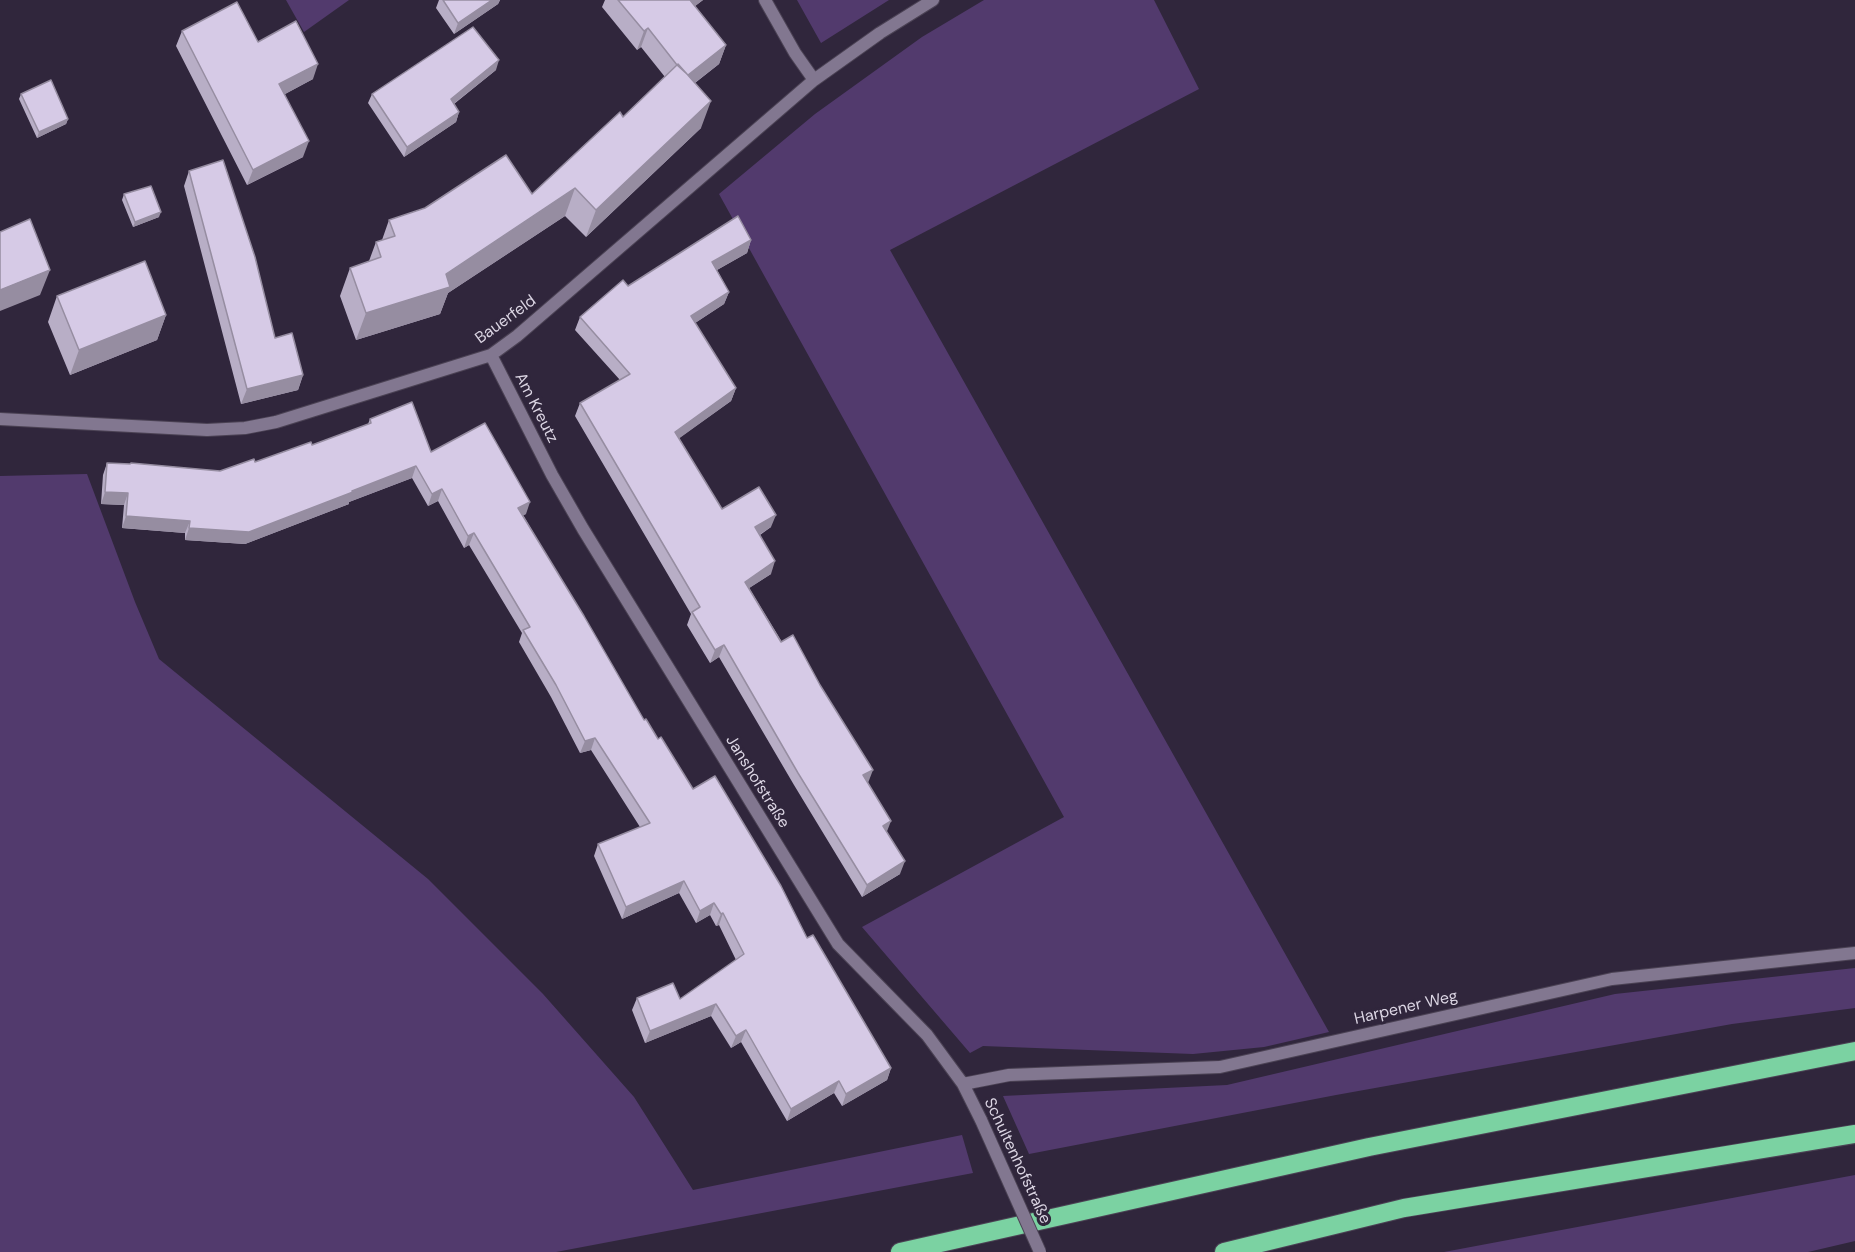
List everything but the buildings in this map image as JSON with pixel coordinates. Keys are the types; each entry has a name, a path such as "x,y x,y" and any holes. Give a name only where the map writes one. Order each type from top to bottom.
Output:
{"highway":[{"path":"900,1252 1369,1147 1855,1052"},
{"path":"1224,1252 1404,1208 1855,1134"}],"street":[{"path":"765,0 795,53 814,80"},
{"name":"Bauerfeld","path":"0,419 207,430 245,428 309,412 491,355 517,336 814,80 880,33 933,0"},
{"name":"Am Kreutz","path":"491,355 552,475"},
{"name":"Janshofstraße","path":"552,475 672,677 838,944 927,1035 963,1084"},
{"name":"Harpener Weg","path":"963,1084 1009,1075 1220,1067 1612,979 1855,952"},
{"name":"Schultenhofstraße","path":"963,1084 1040,1252"}],"shaded area":[{"path":"286,0 349,0 304,32"},
{"path":"797,0 889,0 821,43"},
{"path":"984,0 1154,0 1199,89 890,250 1329,1032 1264,1047 1193,1054 983,1046 970,1053 862,927 1064,817 719,194 815,114 922,37"},
{"path":"87,474 159,659 428,879 543,994 634,1097 693,1190 962,1135 973,1173 556,1252 0,1252 0,476"},
{"path":"1855,968 1855,1008 1732,1024 1336,1095 1029,1154 1003,1096 1227,1085 1615,994"},
{"path":"1855,1175 1855,1241 1808,1252 1444,1252"}]}
